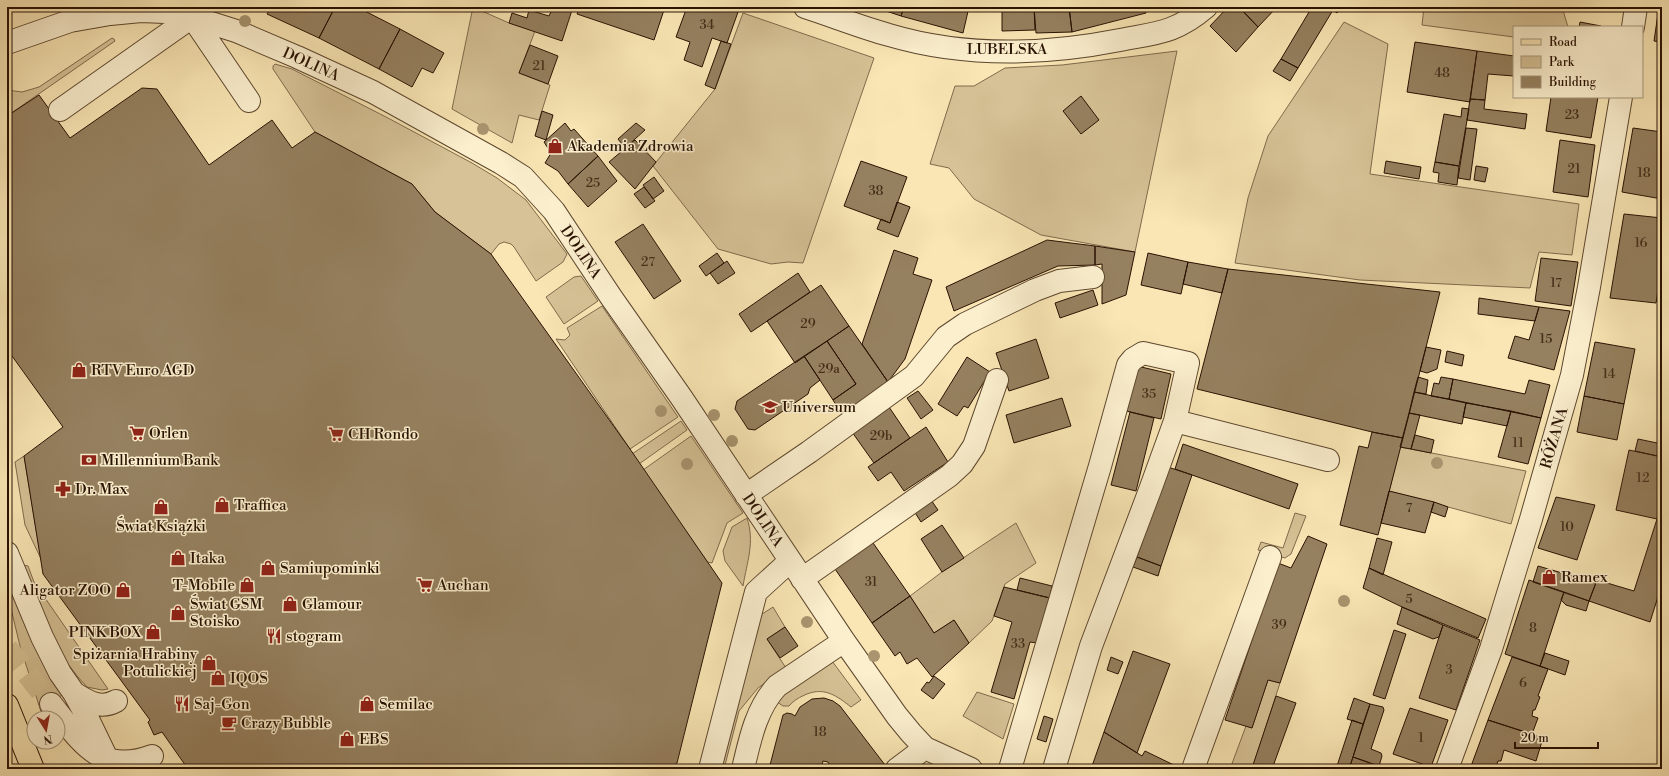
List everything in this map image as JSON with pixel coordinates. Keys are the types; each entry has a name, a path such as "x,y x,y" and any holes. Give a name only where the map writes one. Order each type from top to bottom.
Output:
{"main road":[{"path":"7,705 33,769"}],"street":[{"name":"LUBELSKA","path":"805,7 889,35 922,43 967,50 1010,52 1081,46 1153,34 1184,24 1206,7"},
{"path":"1633,26 1636,7"},
{"name":"DOLINA","path":"7,43 70,21 110,14 140,11 165,12 192,18 236,32 297,57 373,92 502,163 523,177 554,211 844,641 902,722 925,748 971,769"},
{"path":"60,110 192,18 249,101"},
{"name":"RÓŻANA","path":"1447,769 1491,648 1531,519 1572,374 1589,287 1621,98"},
{"path":"746,495 809,452 914,376 946,337 965,324 1035,290 1060,281 1094,277"},
{"path":"1010,769 1100,466 1125,373 1133,359 1143,353 1188,363 1175,420 1091,646 1054,769"},
{"path":"802,579 949,476 962,464 974,446 997,380"},
{"path":"1175,420 1328,460"},
{"path":"7,554 42,636 60,673 74,693 110,765"},
{"path":"1193,769 1270,557"},
{"path":"710,769 756,592 790,561"},
{"path":"743,769 760,710 769,695 777,686 844,641"},
{"path":"74,693 96,705 105,706 116,701"},
{"path":"51,704 87,750 110,765 140,762 148,763"},
{"path":"897,769 925,748"}],"green space":[{"path":"473,7 509,23 535,31 519,73 550,85 539,120 519,115 512,143 452,109"},
{"path":"1424,7 1562,7 1568,26 1513,26 1513,37 1422,25"},
{"path":"743,13 874,58 803,263 788,262 771,264 718,249 653,166 715,89"},
{"path":"1344,22 1388,44 1370,174 1579,204 1572,255 1539,252 1530,288 1360,280 1235,263 1248,198 1268,136"},
{"path":"112,38 115,41 7,116 7,90 22,92 39,87"},
{"path":"1177,51 1135,252 1041,235 974,199 949,168 930,164 955,86 974,86 1005,68 1062,65"},
{"path":"275,64 292,69 388,118 497,178 526,200 567,254 563,262 536,281 511,244 504,242 499,244 491,254 435,212 412,184 315,132 273,69"},
{"path":"581,276 598,301 564,324 546,297 574,277"},
{"path":"602,306 678,417 630,449 556,339 565,340 570,335 567,328"},
{"path":"681,421 687,430 639,464 632,454"},
{"path":"691,436 743,513 727,523 712,563 707,562 643,470"},
{"path":"1400,447 1526,471 1511,524 1389,491"},
{"path":"24,456 41,559 25,525 15,462"},
{"path":"1295,513 1306,516 1291,554 1285,558 1258,550 1261,542 1283,548"},
{"path":"747,518 750,544 743,586 725,561 723,551 732,527"},
{"path":"1016,523 1036,563 1005,584 992,621 969,643 954,620 934,633 910,596 942,572"},
{"path":"23,565 28,566 34,582 108,689 102,690 87,687 59,652"},
{"path":"7,579 63,694 43,710 40,710 20,646 7,592"},
{"path":"773,607 785,627 767,639 786,668 758,688 739,711 724,769 718,769 759,616"},
{"path":"832,661 861,700 851,707 836,696 825,692 813,692 795,700 789,706 783,706 777,702 783,695"},
{"path":"1268,680 1280,683 1252,769 1230,769 1246,726 1252,728"},
{"path":"977,692 1014,704 1003,739 963,716"}],"building":[{"path":"271,7 335,7 319,38 267,14"},
{"path":"335,7 357,7 400,29 379,69 319,38"},
{"path":"553,7 573,7 562,41 509,23 512,13 527,18 529,10 549,16"},
{"path":"580,7 665,7 654,40 577,14"},
{"path":"687,7 725,7 738,12 727,43 712,38 702,67 684,60 690,42 676,37"},
{"path":"874,7 904,7 901,16"},
{"path":"904,7 969,7 963,33 901,16"},
{"path":"1002,7 1034,7 1035,30 1002,31"},
{"path":"1034,7 1069,7 1072,32 1036,33"},
{"path":"1069,7 1145,7 1146,13 1072,32"},
{"path":"1228,7 1239,7 1258,27 1236,52 1210,26"},
{"path":"1239,7 1277,7 1258,27"},
{"path":"1312,7 1341,7 1337,13 1333,10 1298,68 1281,59"},
{"path":"1659,7 1662,7 1662,42 1654,41"},
{"path":"1580,22 1601,26 1579,26"},
{"path":"400,29 444,53 433,73 422,68 412,87 379,69"},
{"path":"721,41 731,44 715,89 705,85"},
{"path":"1415,42 1477,51 1470,102 1407,92"},
{"path":"530,45 558,56 548,84 519,73"},
{"path":"1477,51 1513,56 1513,76 1488,74 1485,100 1470,99"},
{"path":"1281,59 1298,68 1290,81 1273,71"},
{"name":"CH Rondo","path":"142,88 157,89 209,165 272,120 292,148 315,132 412,184 435,212 491,254 630,449 722,583 677,763 668,769 188,769 162,732 154,735 148,722 150,720 43,574 24,456 63,427 7,349 7,223 11,220 7,214 7,116 39,95 70,138"},
{"path":"1081,96 1099,120 1081,134 1063,111"},
{"path":"1551,98 1598,98 1591,138 1546,131"},
{"path":"1470,99 1485,100 1484,109 1527,114 1525,129 1467,120"},
{"path":"1462,108 1469,109 1459,166 1435,162 1444,114 1461,117"},
{"path":"542,111 553,115 546,140 535,136"},
{"path":"565,123 571,131 574,129 598,156 568,184 558,171 545,163 551,153 544,142"},
{"path":"636,123 645,130 625,148 618,139"},
{"path":"1466,128 1477,129 1470,180 1458,178"},
{"path":"1633,128 1662,132 1659,151 1662,151 1662,199 1622,192"},
{"path":"635,140 656,162 635,189 609,162"},
{"path":"1560,140 1595,145 1588,197 1553,192"},
{"path":"598,156 617,181 588,207 568,184"},
{"path":"861,161 907,177 890,223 844,206"},
{"path":"1386,161 1421,167 1419,179 1384,173"},
{"path":"1435,162 1459,166 1457,185 1438,182 1439,173 1433,172"},
{"path":"1476,166 1488,168 1485,182 1474,180"},
{"path":"654,177 664,191 653,199 643,185"},
{"path":"644,187 655,201 645,208 634,194"},
{"path":"897,202 910,207 898,237 877,229 881,219 890,223"},
{"path":"1624,214 1662,218 1662,266 1656,303 1610,298"},
{"path":"643,224 681,281 654,299 615,242"},
{"path":"1047,240 1095,246 1095,265 1058,266 954,311 946,287"},
{"path":"1095,246 1135,252 1126,295 1102,304 1102,264 1095,265"},
{"path":"894,250 918,258 913,274 932,280 905,359 888,382 862,344"},
{"path":"717,253 724,263 706,276 699,266"},
{"path":"1148,253 1188,262 1181,294 1141,285"},
{"path":"1541,258 1578,262 1571,306 1535,301"},
{"path":"727,261 735,273 718,284 710,273"},
{"path":"1188,262 1228,269 1222,293 1183,284"},
{"path":"1228,269 1440,292 1403,438 1372,432 1197,389"},
{"path":"798,273 810,292 751,332 739,314"},
{"path":"821,285 849,326 795,363 767,321"},
{"path":"1093,290 1098,305 1060,318 1055,303"},
{"path":"1479,298 1539,307 1535,321 1478,314"},
{"path":"1539,307 1570,311 1554,370 1508,358 1515,336 1529,340"},
{"path":"849,326 888,382 842,414 833,400 856,384 827,341"},
{"path":"1036,339 1049,378 1009,391 996,353"},
{"path":"827,341 856,384 833,400 804,356"},
{"path":"1595,342 1635,349 1624,404 1584,396"},
{"path":"1426,347 1441,350 1437,369 1427,373 1420,371"},
{"path":"1447,351 1464,355 1462,366 1445,362"},
{"path":"804,356 820,380 810,388 808,394 755,430 748,429 735,409 737,401"},
{"path":"967,357 990,372 968,408 964,406 957,416 938,404"},
{"path":"1137,366 1171,374 1161,419 1126,411"},
{"path":"1418,377 1428,380 1426,394 1414,392"},
{"path":"1441,377 1453,379 1449,399 1431,396 1434,383 1439,384"},
{"path":"1453,379 1525,394 1529,380 1550,385 1541,418 1449,399"},
{"path":"918,391 933,410 921,419 907,398"},
{"path":"1414,392 1466,403 1462,424 1409,413"},
{"path":"1584,396 1624,404 1617,440 1577,432"},
{"path":"1062,398 1071,426 1014,443 1006,415"},
{"path":"1466,403 1511,411 1507,426 1463,417"},
{"path":"889,407 910,438 874,463 852,432"},
{"path":"1511,411 1541,418 1528,464 1498,457"},
{"path":"1130,412 1154,418 1136,491 1111,485"},
{"path":"1409,413 1420,415 1411,449 1400,447"},
{"path":"926,427 948,462 904,491 891,472 878,481 868,467"},
{"path":"1372,432 1403,438 1378,535 1340,525 1359,446 1368,448"},
{"path":"1415,435 1434,440 1431,453 1411,449"},
{"path":"1638,439 1662,444 1662,457 1635,451"},
{"path":"1183,444 1298,484 1289,509 1175,469"},
{"path":"1629,450 1662,457 1662,496 1657,519 1616,510"},
{"path":"1168,467 1192,475 1161,566 1137,557"},
{"path":"1389,491 1434,502 1425,533 1381,523"},
{"path":"1556,497 1595,505 1577,560 1538,548"},
{"path":"931,500 938,510 921,522 914,511"},
{"path":"1434,502 1448,507 1445,517 1431,512"},
{"path":"1657,519 1662,520 1662,584 1650,622 1589,601 1597,580 1634,591"},
{"path":"942,525 964,558 942,572 921,539"},
{"path":"1308,536 1327,544 1280,683 1268,680 1252,728 1225,720 1278,563 1291,568"},
{"path":"1377,538 1392,542 1383,575 1369,568"},
{"path":"871,540 910,596 872,623 833,566"},
{"path":"1137,557 1161,566 1158,576 1133,567"},
{"path":"1538,566 1583,579 1585,575 1597,580 1589,601 1533,582"},
{"path":"1369,568 1486,619 1478,638 1402,607 1363,588"},
{"path":"1020,578 1052,586 1050,598 1017,590"},
{"path":"1529,580 1564,592 1540,666 1505,654"},
{"path":"1004,587 1050,598 1037,643 1030,642 1014,699 991,692 1012,622 994,616"},
{"path":"1564,592 1589,601 1586,611 1566,605 1561,600"},
{"path":"910,596 934,633 954,620 969,643 932,677 917,658 907,664 900,652 895,656 872,623"},
{"path":"1402,607 1443,625 1439,637 1433,639 1397,624"},
{"path":"1443,625 1480,640 1456,710 1419,698"},
{"path":"785,627 798,646 780,658 767,639"},
{"path":"1394,630 1406,634 1385,699 1373,695"},
{"path":"1133,651 1170,664 1137,753 1104,732"},
{"path":"1545,653 1569,661 1565,675 1540,666"},
{"path":"1111,657 1123,662 1118,674 1107,670"},
{"path":"1512,657 1548,669 1538,696 1540,697 1535,710 1533,710 1532,716 1538,718 1532,734 1488,720"},
{"path":"934,676 945,684 933,699 921,690"},
{"path":"1276,696 1296,703 1272,769 1265,769 1253,765"},
{"path":"824,698 833,701 840,706 885,765 880,769 832,769 828,762 823,761 821,769 769,769 783,715 787,713 795,716 800,707 812,699"},
{"path":"1354,698 1370,704 1363,724 1347,719"},
{"path":"1370,704 1383,707 1384,710 1371,749 1381,753 1382,756 1379,766 1353,757"},
{"path":"1410,708 1448,720 1431,767 1393,754"},
{"path":"1044,716 1053,719 1046,742 1037,739"},
{"path":"1352,720 1363,724 1353,757 1349,769 1336,769"},
{"path":"1488,720 1543,738 1536,761 1504,750 1501,761 1498,761 1495,769 1470,769"},
{"path":"1104,732 1142,756 1145,751 1180,768 1091,769"},
{"path":"1353,757 1370,763 1368,769 1349,769"}],"tunnel":[{"path":"7,648 51,704"}],"place":[{"name":"Akademia Zdrowia","path":"555,146"},
{"name":"RTV Euro AGD","path":"79,370"},
{"name":"Universum","path":"770,407"},
{"name":"Orlen","path":"137,433"},
{"name":"CH Rondo","path":"336,434"},
{"name":"Millennium Bank","path":"89,460"},
{"name":"Dr. Max","path":"63,489"},
{"name":"Traffica","path":"222,505"},
{"name":"Świat Książki","path":"161,507"},
{"name":"Itaka","path":"178,558"},
{"name":"Samiupominki","path":"268,568"},
{"name":"Ramex","path":"1549,577"},
{"name":"T-Mobile","path":"247,585"},
{"name":"Auchan","path":"425,585"},
{"name":"Aligator ZOO","path":"123,590"},
{"name":"Glamour","path":"290,604"},
{"name":"Świat GSM Stoisko","path":"178,613"},
{"name":"PINK BOX","path":"153,632"},
{"name":"stogram","path":"274,636"},
{"name":"Spiżarnia Hrabiny Potulickiej","path":"209,663"},
{"name":"IQOS","path":"218,678"},
{"name":"Saj-Gon","path":"182,704"},
{"name":"Semilac","path":"367,704"},
{"name":"Crazy Bubble","path":"229,723"},
{"name":"EBS","path":"347,739"}]}
